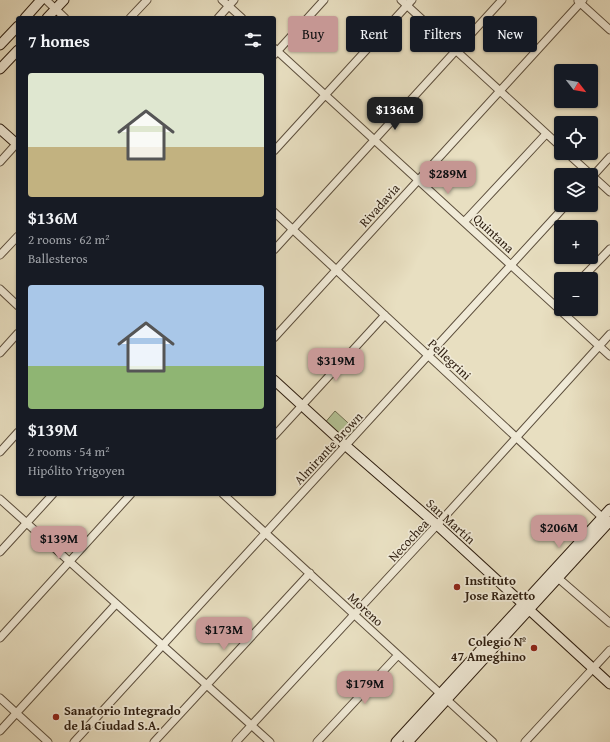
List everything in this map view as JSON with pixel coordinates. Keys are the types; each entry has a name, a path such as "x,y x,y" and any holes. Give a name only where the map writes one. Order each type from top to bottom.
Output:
{"main road":[{"path":"27,16 42,0"},
{"path":"49,16 64,0"},
{"path":"0,45 16,28"},
{"path":"0,69 16,52"},
{"path":"0,129 16,142"},
{"name":"San Martín","path":"276,382 610,684"},
{"path":"526,607 558,578 608,521 610,509"},
{"path":"396,742 444,696 608,521"},
{"path":"408,742 444,696"}],"street":[{"path":"46,0 63,16"},
{"path":"132,16 147,0"},
{"path":"222,0 240,16"},
{"path":"220,16 234,0"},
{"path":"276,50 324,0"},
{"path":"401,0 418,16"},
{"path":"276,149 412,0"},
{"path":"475,29 502,0"},
{"path":"580,1 610,30"},
{"name":"Rivadavia","path":"276,336 500,91 580,1"},
{"name":"Quintana","path":"276,52 554,304"},
{"path":"276,248 454,52"},
{"path":"458,52 554,141"},
{"path":"464,222 546,134"},
{"path":"0,162 16,146"},
{"path":"598,170 610,157"},
{"path":"574,160 583,168"},
{"path":"598,182 610,192"},
{"name":"Almirante Brown","path":"74,742 560,212"},
{"name":"Pellegrini","path":"276,214 608,521"},
{"path":"0,255 16,238"},
{"path":"588,272 610,249"},
{"path":"0,289 16,304"},
{"path":"276,434 385,315"},
{"name":"Quintana","path":"567,316 610,356"},
{"name":"Necochea","path":"236,742 437,526 610,334"},
{"path":"0,353 16,335"},
{"path":"0,452 16,434"},
{"path":"0,552 51,496"},
{"path":"0,638 129,496"},
{"name":"Moreno","path":"225,496 493,742"},
{"path":"0,499 270,742"},
{"path":"154,742 310,573"},
{"path":"558,578 610,623"},
{"path":"0,731 116,604"},
{"path":"525,742 610,650"},
{"path":"317,742 398,655"},
{"path":"0,698 48,742"}],"green space":[{"path":"335,411 358,432 345,445 323,425"}],"place":[{"name":"Instituto Jose Razetto","path":"457,587"},
{"name":"Colegio Nº 47 Ameghino","path":"534,648"},
{"name":"Sanatorio Integrado de la Ciudad S.A.","path":"56,717"}]}
